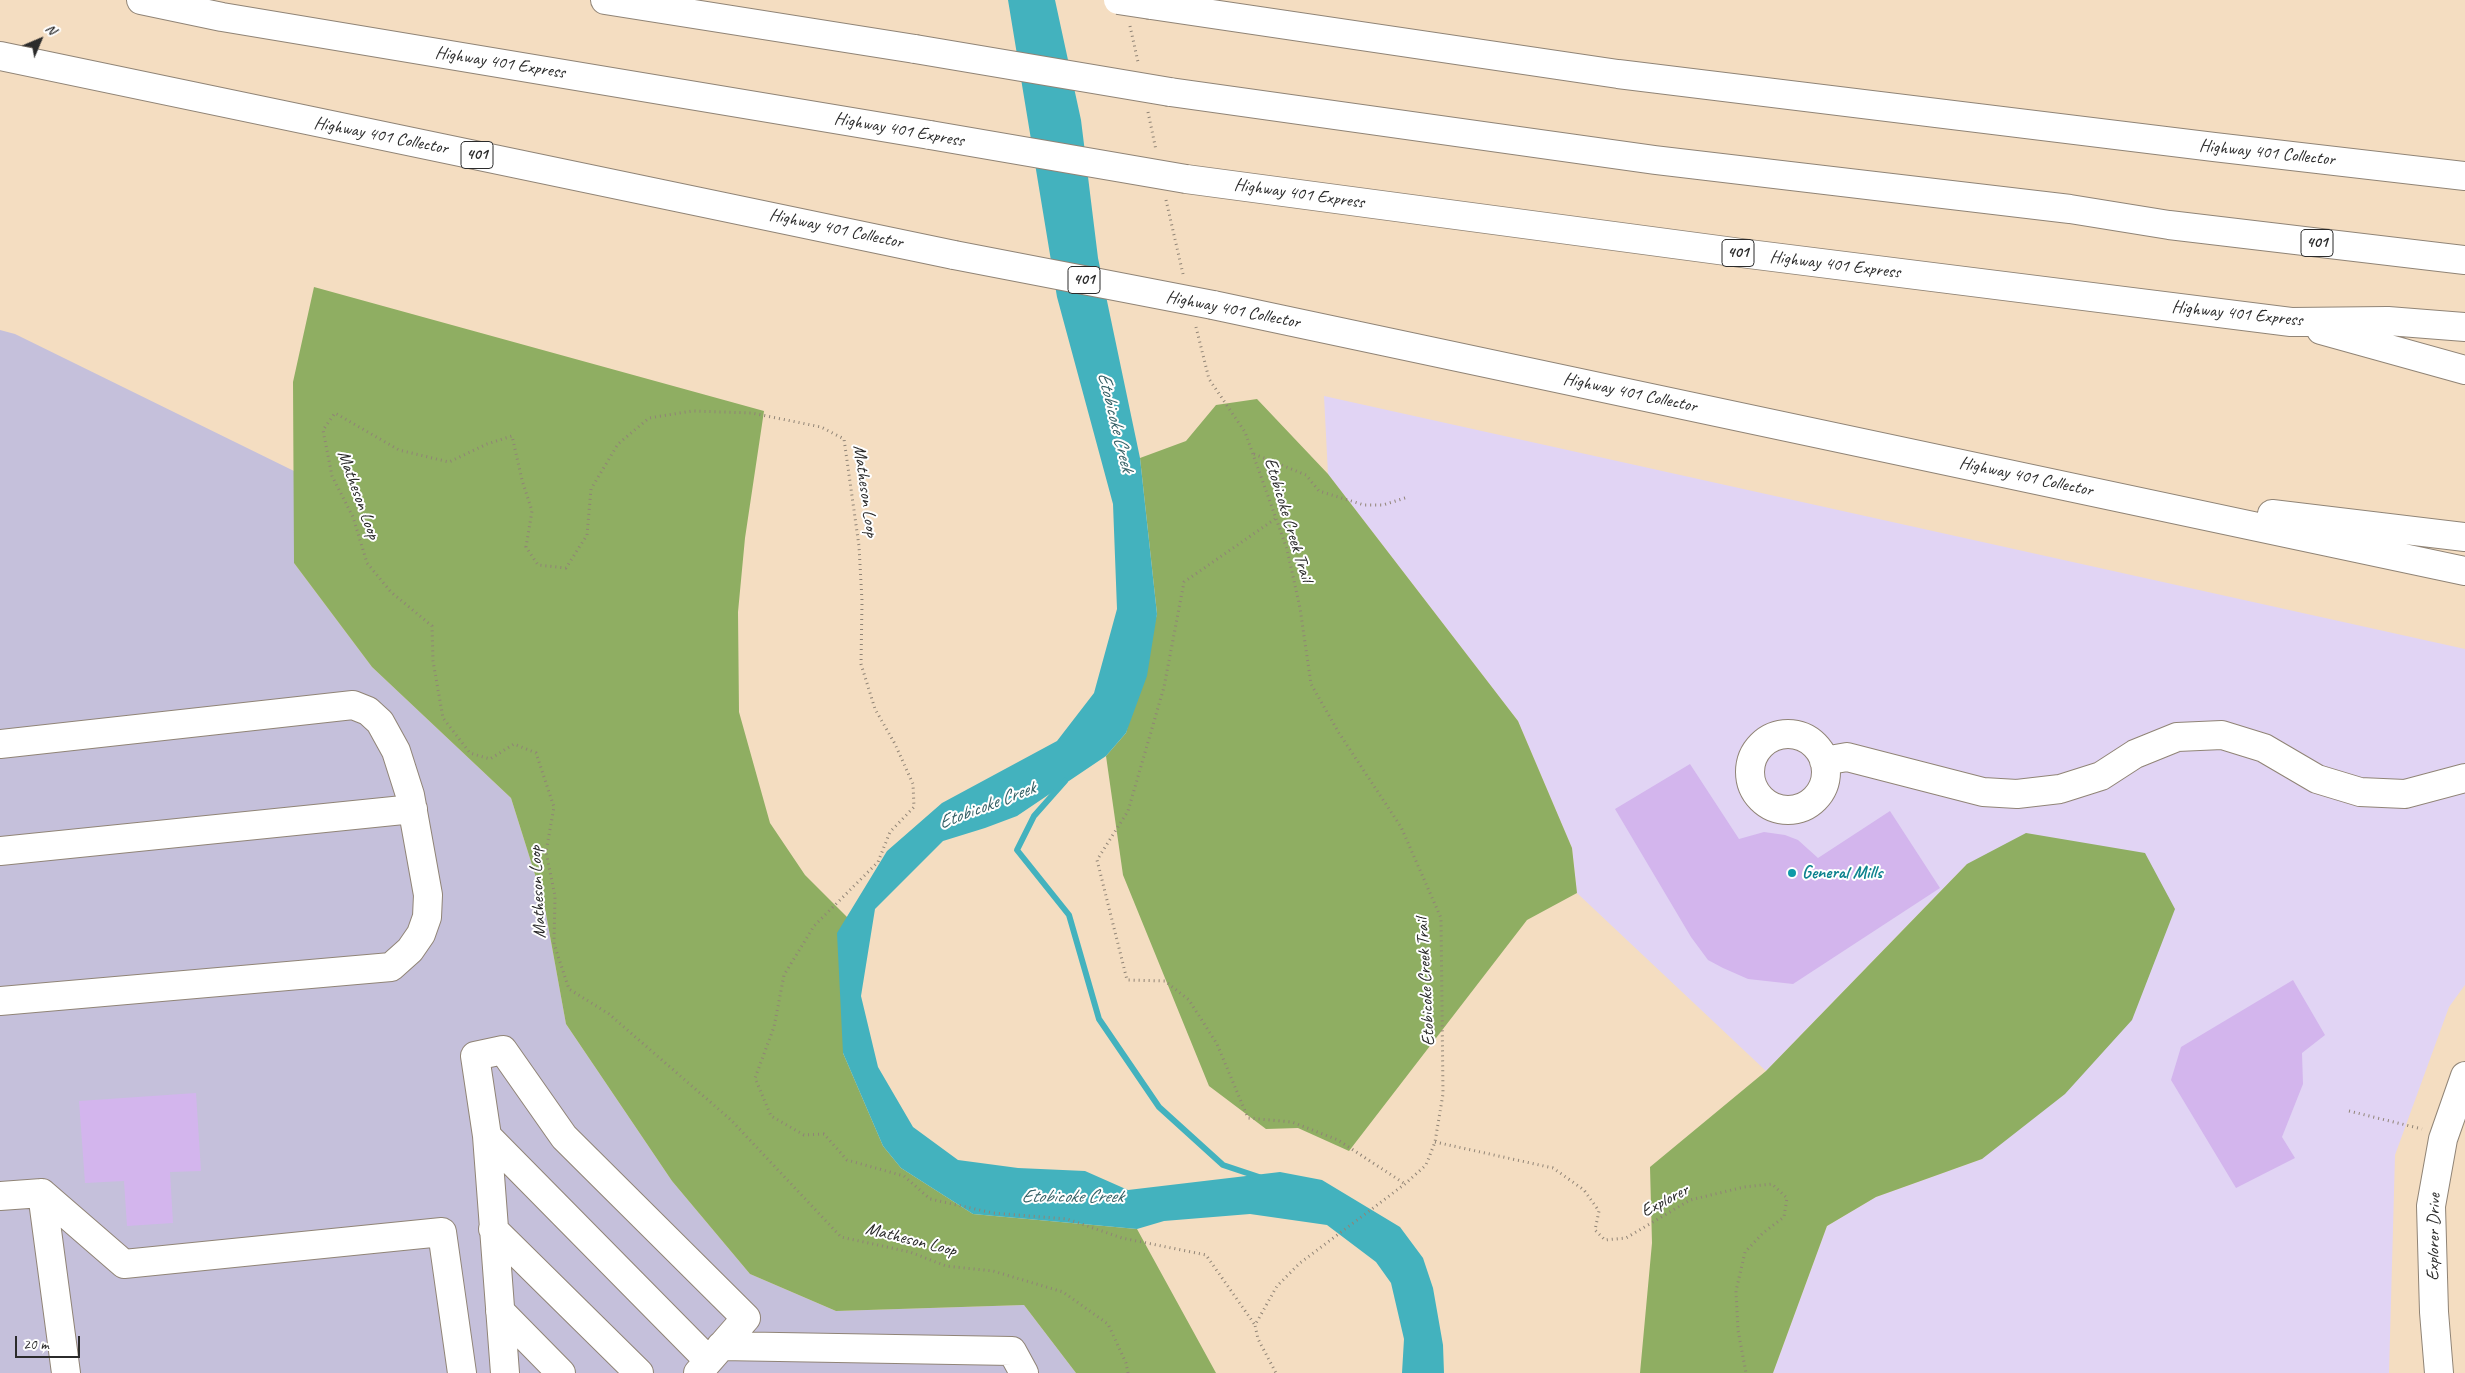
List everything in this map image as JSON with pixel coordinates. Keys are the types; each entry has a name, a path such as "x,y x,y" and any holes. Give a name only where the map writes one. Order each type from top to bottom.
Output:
{"main road":[{"name":"Highway 401 Express","path":"141,0 222,17 1186,179 1741,253 2290,322 2388,321 2465,328"},
{"name":"401","path":"605,0 1170,92 1655,160 2070,208 2170,225 2465,260"},
{"name":"Highway 401 Collector","path":"1118,0 1618,74 2465,176"},
{"name":"Highway 401 Collector","path":"0,56 954,255 1213,305 2465,571"},
{"path":"2290,322 2465,370"},
{"path":"2121,497 2465,537"},
{"path":"0,744 353,705 368,711 380,722 396,751 413,809 428,895 427,917 422,934 410,950 391,966 0,1000"},
{"path":"1824,761 1847,757 1983,792 2016,794 2060,789 2101,776 2135,754 2177,737 2222,735 2264,748 2317,778 2360,792 2405,794 2465,778"},
{"path":"0,850 413,809"},
{"path":"505,1373 487,1136 474,1056 503,1050 564,1138 746,1318 709,1360"},
{"name":"Explorer Drive","path":"2440,1373 2434,1312 2431,1206 2444,1135 2465,1076"},
{"path":"487,1136 709,1360 1012,1351 1024,1373"},
{"path":"0,1196 42,1193 124,1264 442,1232 462,1373"},
{"path":"42,1193 66,1373"},
{"path":"493,1229 640,1373"},
{"path":"500,1311 561,1373"}],"path":[{"name":"Etobicoke Creek Trail","path":"1209,378 1245,432 1287,549 1300,608 1311,684 1338,733 1401,827 1441,918 1444,1021 1442,1094 1435,1142 1426,1165 1405,1184 1300,1264 1277,1286 1255,1325"},
{"name":"Matheson Loop","path":"1128,1373 1126,1363 1108,1324 1063,1292 993,1271 946,1266 910,1252 841,1237 731,1120 609,1014 569,989 554,944 556,896 546,852 554,807 536,753 514,744 490,759 470,753 443,718 433,661 432,626 391,592 367,563 353,517 332,476 322,430 335,413 399,450 449,462 487,444 512,436 522,480 532,511 526,547 538,565 566,568 587,535 591,489 618,444 649,418 692,410 752,413 821,427 844,439 859,546 862,601 861,664 875,709 895,744 913,784 914,807 890,832 878,862 814,926 784,974 774,1027 755,1078 771,1116 804,1135 824,1134 846,1160 904,1176 930,1199 993,1213 1067,1219 1122,1238 1206,1255 1255,1325"},
{"path":"1253,454 1306,475 1319,491 1364,505 1383,505 1408,497"},
{"path":"1275,519 1184,582 1164,687 1128,811 1098,860 1127,980 1165,982 1189,1000 1217,1044 1248,1118 1292,1122 1338,1140 1405,1184"},
{"path":"2349,1111 2444,1135"},
{"name":"Explorer","path":"1435,1142 1507,1156 1553,1168 1584,1190 1599,1211 1594,1230 1605,1240 1626,1238 1690,1200 1744,1186 1772,1184 1787,1198 1784,1217 1745,1252 1736,1291 1738,1330 1746,1373"},
{"path":"1255,1325 1258,1339 1276,1373"}],"shaded area":[{"path":"0,330 15,334 294,471 294,563 372,667 511,798 544,903 566,1024 672,1181 750,1274 836,1311 1024,1305 1076,1373 0,1373"},
{"path":"1324,396 2465,649 2465,985 2449,1007 2395,1155 2389,1373 1773,1373 1827,1226 1876,1197 1982,1159 1967,864 1766,1071 1577,893 1572,848 1518,721 1328,474"}],"green space":[{"path":"314,287 764,411 745,538 738,612 739,712 770,823 805,875 860,930 843,1053 883,1146 901,1168 973,1214 1137,1229 1216,1373 1076,1373 1024,1305 836,1311 750,1274 672,1181 566,1024 544,903 511,798 372,667 294,563 293,382"},
{"path":"1257,399 1328,474 1518,721 1572,848 1577,893 1527,920 1349,1151 1298,1128 1266,1129 1209,1086 1123,875 1106,756 1126,733 1157,614 1140,458 1186,441 1216,405"},
{"path":"2026,833 2145,853 2175,909 2132,1020 2065,1094 1982,1159 1876,1197 1827,1226 1773,1373 1640,1373 1652,1243 1650,1167 1766,1071 1967,864"}],"water":[{"name":"Etobicoke Creek","path":"1008,0 1055,0 1081,120 1098,258 1140,458 1157,614 1147,676 1126,733 1106,756 1017,816 943,841 875,909 861,996 878,1067 913,1127 958,1160 1018,1168 1085,1171 1128,1190 1280,1172 1322,1180 1400,1227 1423,1258 1433,1288 1443,1345 1444,1373 1402,1373 1404,1339 1391,1283 1376,1262 1327,1225 1250,1214 1164,1221 1137,1229 973,1214 901,1168 883,1146 843,1053 837,933 887,851 942,803 1057,741 1094,693 1117,609 1113,504 1057,297"}],"building":[{"name":"General Mills","path":"1690,764 1739,839 1764,832 1785,835 1798,840 1818,858 1890,811 1940,888 1793,984 1748,979 1723,968 1708,960 1691,937 1615,809"},
{"path":"2293,980 2325,1035 2302,1053 2303,1084 2282,1137 2295,1158 2236,1188 2171,1080 2181,1047"},
{"path":"196,1093 201,1171 170,1172 173,1223 127,1226 124,1181 85,1183 79,1101"}],"waterway":[{"path":"1065,781 1034,816 1017,850 1069,915 1099,1019 1159,1107 1223,1165 1259,1177"}],"place":[{"name":"General Mills","path":"1792,873"}]}
